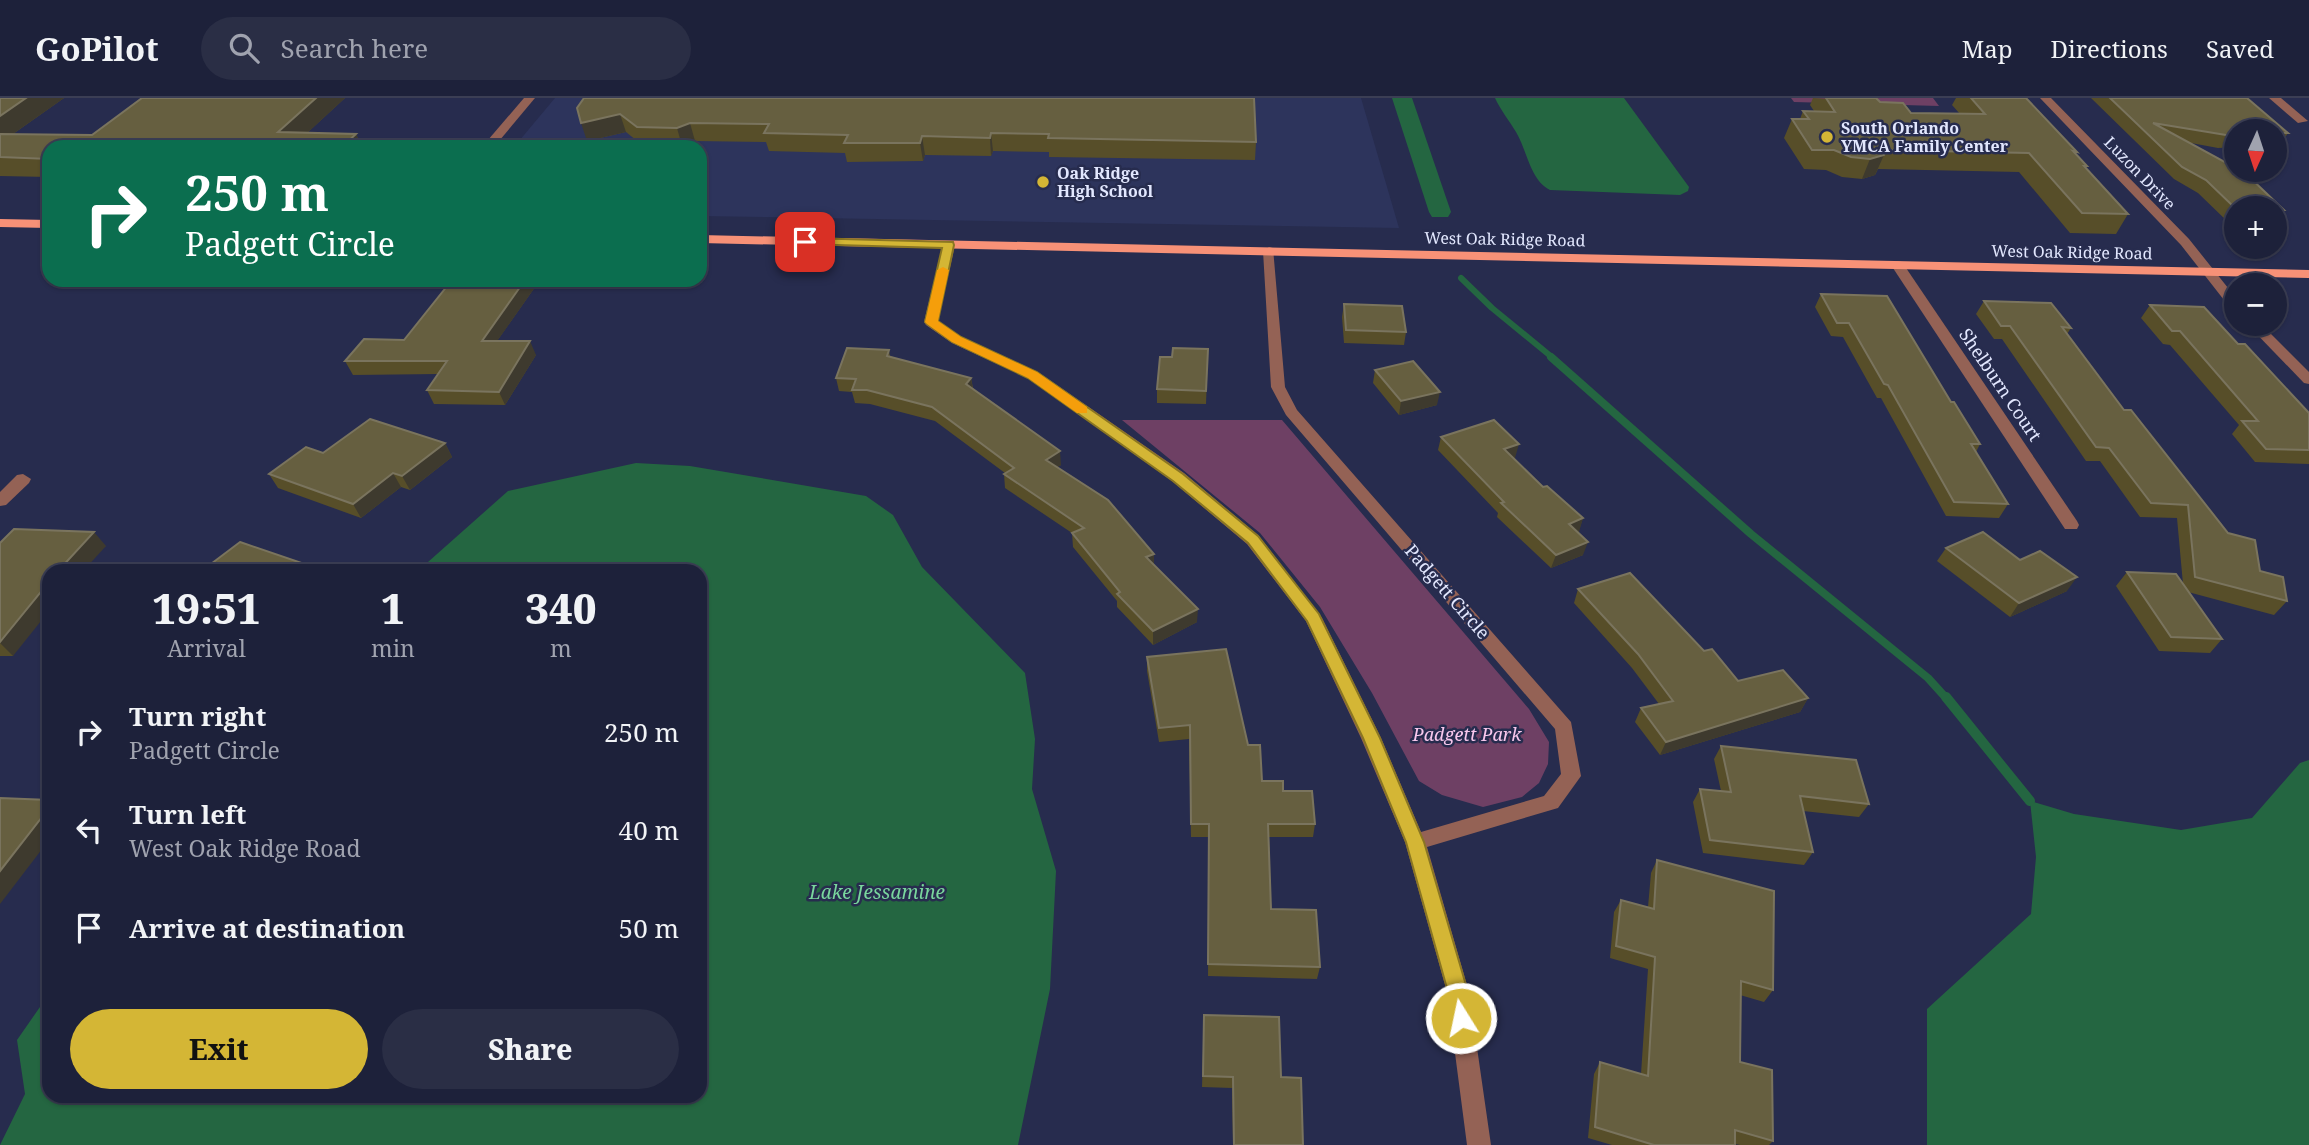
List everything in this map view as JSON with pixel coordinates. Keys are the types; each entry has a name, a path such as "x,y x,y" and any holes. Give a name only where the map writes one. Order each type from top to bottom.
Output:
{"main road":[{"path":"0,223 42,224"},
{"name":"West Oak Ridge Road","path":"707,239 2309,274"}],"street":[{"path":"494,140 530,98"},
{"name":"Luzon Drive","path":"2045,98 2185,242 2224,291"},
{"path":"2274,98 2302,121"},
{"path":"949,245 931,322 957,340 1032,375 1178,477 1253,540 1313,618 1371,738 1415,842 1458,992 1479,1145"},
{"name":"Padgett Circle","path":"1269,251 1278,387 1291,412 1564,727 1571,776 1551,802 1415,842"},
{"name":"Shelburn Court","path":"1897,265 2071,525"},
{"path":"2266,336 2309,380"},
{"path":"0,502 23,478"}],"shaded area":[{"name":"Oak Ridge High School","path":"555,98 1361,98 1399,228 707,216 707,140 520,140"}],"green space":[{"path":"1791,98 1933,98 1939,106 1794,102"},
{"name":"Padgett Park","path":"1122,420 1282,420 1529,709 1549,742 1548,764 1539,783 1522,797 1483,807 1442,795 1419,781 1372,693 1320,607 1260,533"}],"water":[{"path":"1495,98 1624,98 1689,187 1688,191 1680,195 1550,190 1533,172 1520,139"},
{"name":"Lake Jessamine","path":"636,463 690,466 866,496 893,515 922,567 1025,673 1035,739 1032,789 1056,871 1050,989 1018,1145 0,1145 25,1094 17,1040 42,1004 42,1103 707,1103 707,564 426,564 508,491"},
{"path":"2309,760 2309,1145 1927,1145 1927,1009 2031,914 2036,857 2030,801 2074,814 2181,830 2252,818 2300,763"}],"building":[{"path":"0,98 26,98 0,116"},
{"path":"142,98 316,98 278,132 356,134 350,140 42,140 42,159 0,157 0,134 92,135"},
{"path":"584,98 1254,98 1256,142 1048,138 1049,134 991,133 990,138 922,136 920,143 844,143 848,135 764,133 769,124 690,123 677,128 637,127 620,114 581,123 577,108"},
{"path":"1826,98 1876,98 1880,102 1903,103 1911,113 1985,114 1971,98 2026,98 2077,152 2073,151 2128,214 2082,213 2029,153 1886,150 1884,155 1870,159 1851,157 1834,150 1812,150 1792,119 1809,119 1803,111 1835,112"},
{"path":"2110,98 2247,98 2272,119 2224,119 2224,135 2153,123 2224,161 2224,182 2255,182 2269,196 2224,197 2206,180 2182,167"},
{"path":"446,287 520,287 482,341 530,341 499,392 427,390 447,361 345,361 364,339 404,340"},
{"path":"1821,294 1887,296 1951,402 1954,402 1980,444 1971,444 2008,504 1954,502 1888,385 1884,384 1849,323 1837,323"},
{"path":"1984,301 2051,303 2071,328 2062,327 2124,410 2131,410 2228,533 2255,540 2260,571 2283,577 2287,601 2195,577 2188,505 2151,503 2109,448 2096,447 2010,326 2001,326"},
{"path":"1344,304 1402,306 1406,332 1346,330"},
{"path":"2150,305 2204,307 2224,329 2224,336 2231,336 2238,344 2245,344 2309,413 2309,450 2266,449 2242,421 2258,421 2180,331 2172,331"},
{"path":"847,348 889,350 887,356 971,378 966,384 1060,451 1046,460 1108,500 1154,554 1146,557 1198,609 1153,631 1117,594 1120,592 1072,533 1084,528 1004,474 1014,468 932,407 867,390 852,390 856,379 836,378"},
{"path":"1173,348 1208,349 1206,391 1157,389 1160,357 1172,357"},
{"path":"1413,361 1440,392 1401,401 1375,370"},
{"path":"370,419 445,443 402,476 393,473 353,504 269,474 306,447 323,453"},
{"path":"1494,420 1519,444 1504,449 1543,487 1547,486 1583,518 1569,524 1588,542 1556,555 1501,503 1504,502 1441,437"},
{"path":"14,529 94,532 65,564 42,564 42,591 0,642 0,543"},
{"path":"1983,532 2020,560 2040,551 2077,577 2019,603 1946,548"},
{"path":"240,542 304,564 211,564"},
{"path":"2127,572 2176,574 2222,639 2171,637"},
{"path":"1630,573 1704,651 1712,649 1738,681 1783,670 1808,698 1666,742 1641,708 1673,701 1638,654 1578,589"},
{"path":"1226,649 1248,745 1260,745 1262,781 1283,781 1283,791 1312,791 1315,824 1268,824 1271,909 1316,910 1320,967 1208,964 1209,824 1191,824 1190,725 1159,728 1147,657"},
{"path":"1721,746 1856,760 1869,804 1800,796 1813,852 1710,840 1700,789 1731,792"},
{"path":"0,798 42,800 42,817 0,871"},
{"path":"1657,860 1774,891 1773,990 1741,981 1740,1062 1772,1070 1773,1141 1735,1130 1735,1145 1654,1145 1595,1127 1600,1062 1648,1076 1655,957 1616,946 1621,900 1654,909"},
{"path":"1204,1015 1279,1017 1281,1077 1301,1078 1303,1145 1234,1145 1233,1077 1203,1076"}],"waterway":[{"path":"1402,98 1440,212"},
{"path":"1461,278 1492,308 1553,358"},
{"path":"1551,357 1751,534 1928,678 1947,699"},
{"path":"1946,697 2030,801"}],"slow traffic":[{"path":"943,270 931,322 957,340 1032,375 1082,410"}],"place":[{"name":"South Orlando YMCA Family Center","path":"1827,137"},
{"name":"Oak Ridge High School","path":"1043,182"}],"route":[{"path":"805,242 949,245 931,322 957,340 1032,375 1178,477 1253,540 1313,618 1371,738 1415,842 1458,992 1461,1018"}]}
